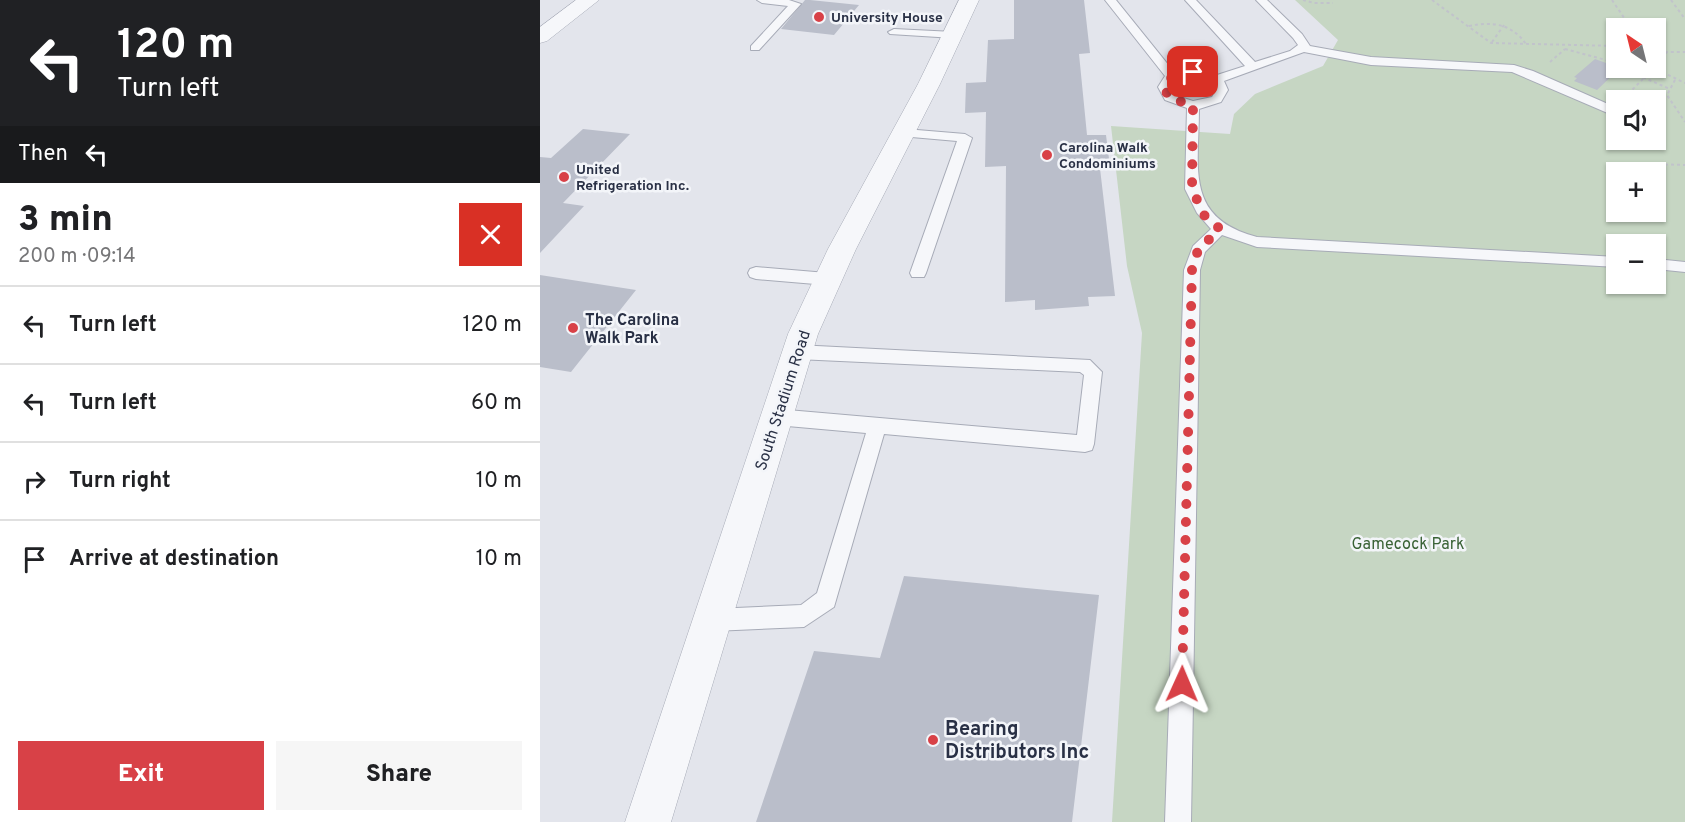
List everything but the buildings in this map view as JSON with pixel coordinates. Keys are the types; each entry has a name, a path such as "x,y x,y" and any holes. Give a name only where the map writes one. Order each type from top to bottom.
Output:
{"street":[{"path":"540,37 589,0"},
{"name":"South Stadium Road","path":"648,822 796,352 827,279 904,133 960,19"}],"lane":[{"path":"755,48 796,4 762,0"},
{"path":"1110,0 1172,77"},
{"path":"1190,0 1253,67"},
{"path":"1261,0 1304,42 1303,48"},
{"path":"897,27 960,19"},
{"path":"1216,80 1222,90 1217,99 1202,105 1175,101 1165,93 1166,82 1172,77 1193,72 1216,80 1303,48 1371,61 1492,66 1529,74 1606,108"},
{"path":"1193,105 1192,189 1204,215 1230,235 1257,242 1606,261"},
{"path":"904,133 965,138 918,273"},
{"path":"1178,822 1192,270 1198,250 1220,229"},
{"path":"1666,265 1685,267"},
{"path":"756,273 827,279"},
{"path":"776,417 1085,444 1093,372 1084,365 796,352"},
{"path":"713,620 804,616 826,600 877,426"}],"path":[{"path":"1303,0 1333,3"},
{"path":"1432,0 1491,43 1606,46"},
{"path":"1612,0 1624,18"},
{"path":"1671,0 1685,19"},
{"path":"1468,26 1484,23 1504,25 1516,31 1526,44"},
{"path":"1492,66 1489,52 1491,43 1504,25"},
{"path":"1542,68 1571,45"},
{"path":"1565,49 1587,57 1606,59"},
{"path":"1666,54 1685,52"},
{"path":"1666,74 1685,83"},
{"path":"1632,90 1644,78 1670,89"},
{"path":"1676,80 1667,95 1685,122"},
{"path":"1666,164 1685,165"}],"green space":[{"name":"Gamecock Park","path":"1295,0 1685,0 1685,822 1112,822 1142,333 1127,266 1111,126 1230,134 1234,114 1255,94 1323,66 1338,40"}],"place":[{"name":"University House","path":"819,17"},
{"name":"Carolina Walk Condominiums","path":"1047,155"},
{"name":"United Refrigeration Inc.","path":"564,177"},
{"name":"The Carolina Walk Park","path":"573,328"},
{"name":"Bearing Distributors Inc","path":"933,740"}],"route":[{"path":"1182,684 1192,270 1198,250 1220,229 1204,215 1195,200 1192,189 1193,105 1175,101 1165,93 1164,87 1170,78 1193,72"}]}
